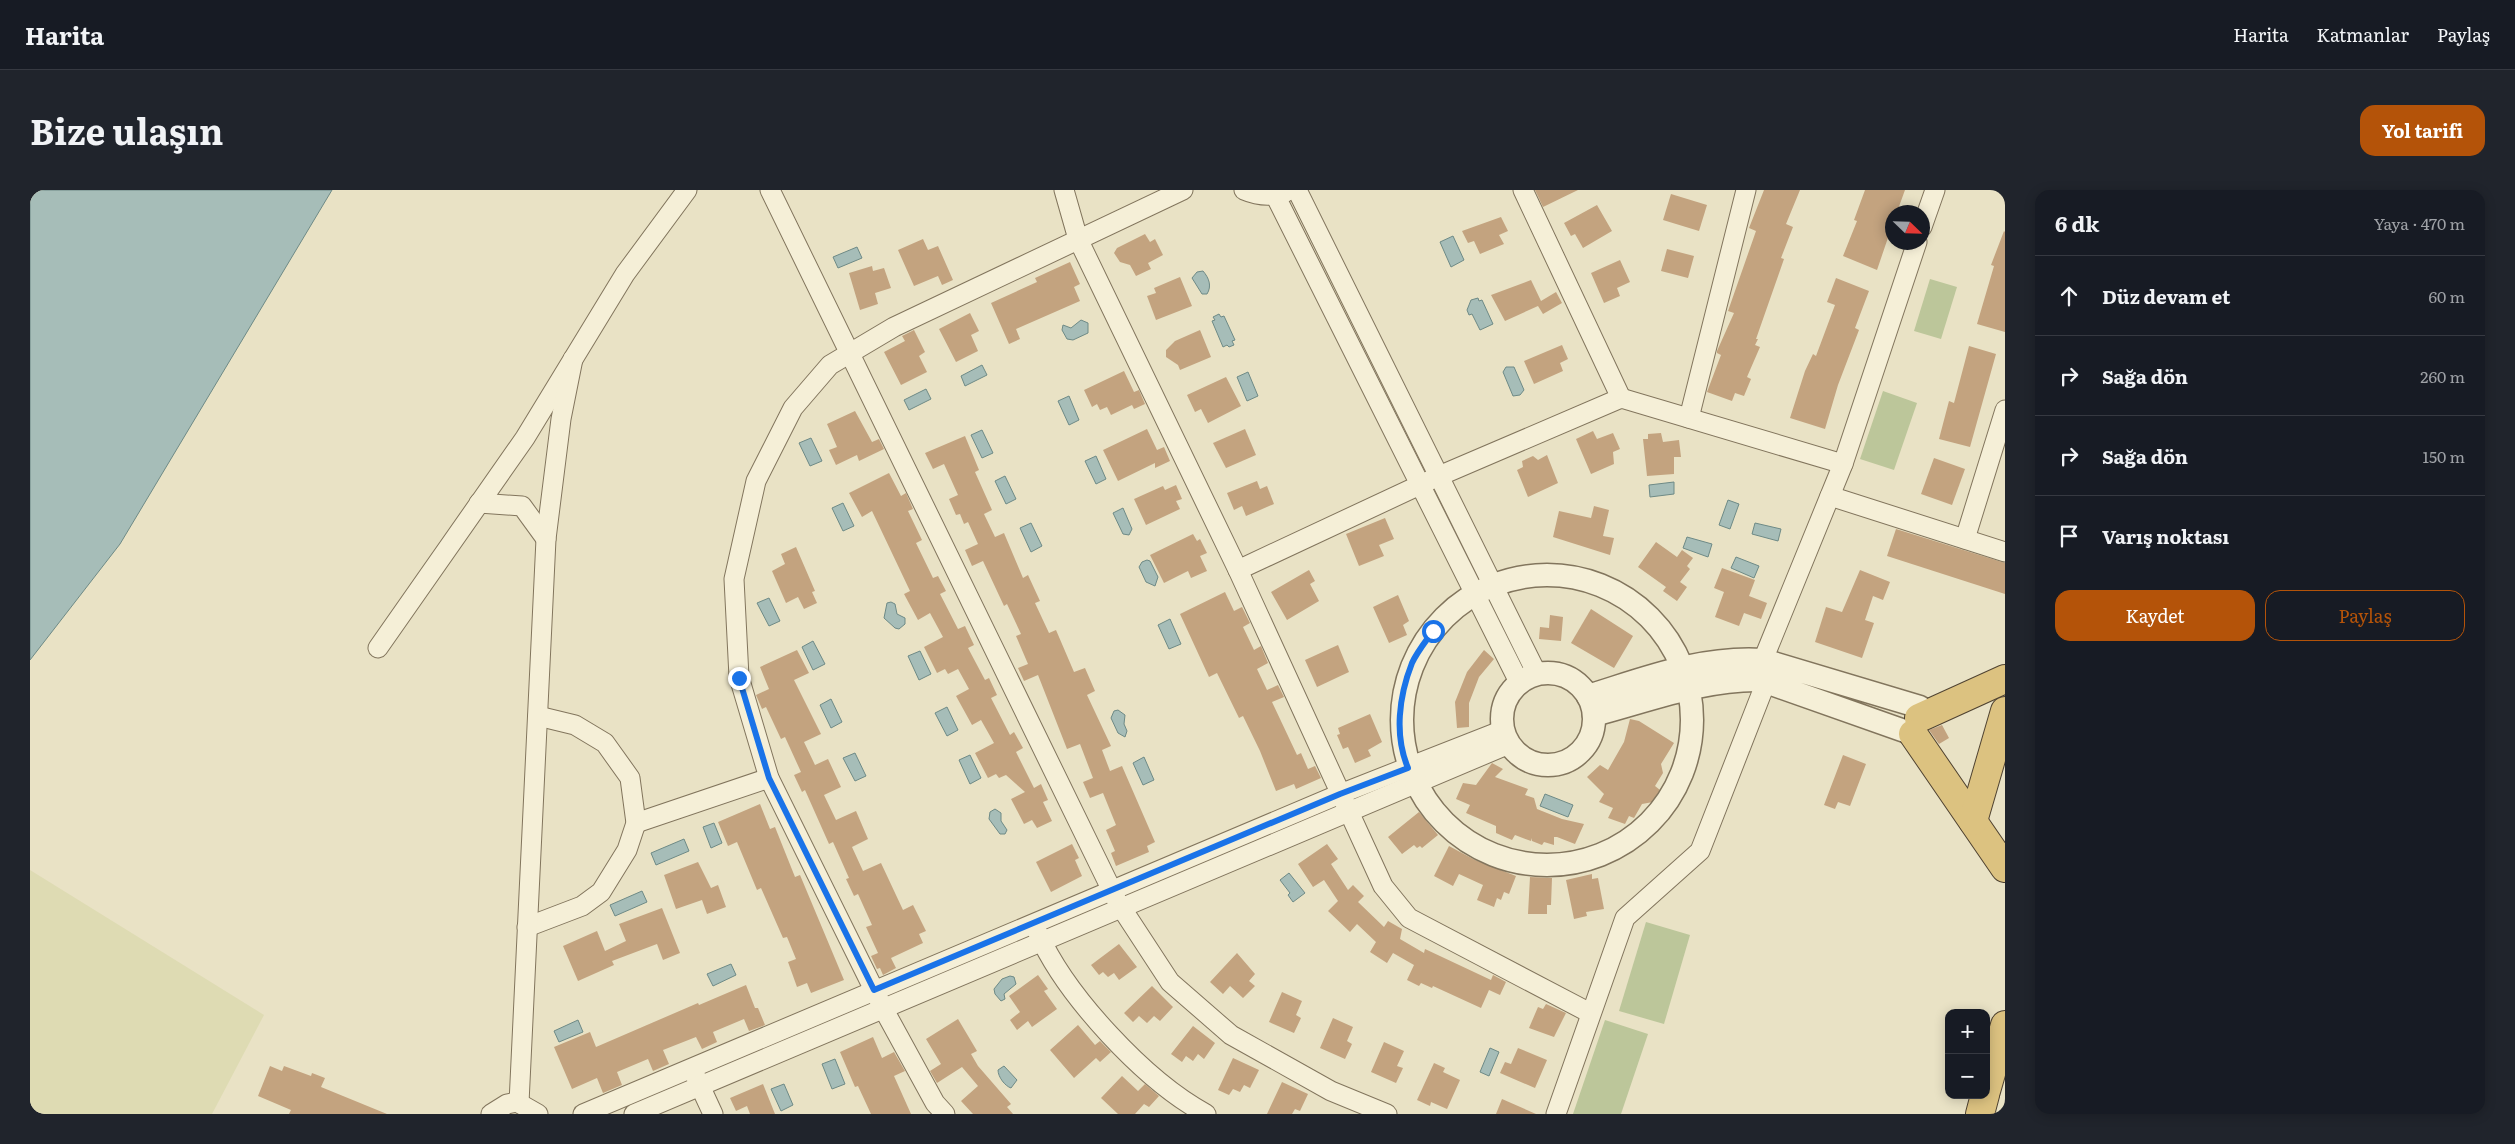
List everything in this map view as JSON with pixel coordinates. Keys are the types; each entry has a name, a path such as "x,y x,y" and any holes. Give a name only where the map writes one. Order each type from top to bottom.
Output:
{"highway":[{"path":"2005,679 1916,726 1973,821 2005,868"},
{"path":"1973,821 2005,712"},
{"path":"1990,1077 2005,1025"},
{"path":"1980,1114 1984,1099"}],"street":[{"path":"378,648 525,438 625,274 687,190"},
{"path":"770,190 1112,890 1170,982 1231,1035 1332,1091 1387,1114"},
{"path":"1064,190 1078,239 1238,570 1383,886 1409,918 1590,1013"},
{"path":"946,1114 935,1102 883,1008 769,778 739,678 734,579 756,481 793,408 830,365 894,327 1183,190"},
{"path":"1244,190 1260,196 1282,193 1475,598 1529,679"},
{"path":"1297,190 1495,587 1529,679"},
{"path":"1523,190 1621,398"},
{"path":"1690,418 1746,190"},
{"path":"1930,205 1935,190"},
{"path":"1763,660 1843,464 1914,250"},
{"path":"520,1103 546,539 561,419 573,359"},
{"path":"1238,570 1439,476 1621,398 1843,464"},
{"path":"1965,539 2005,410"},
{"path":"1830,496 2005,552"},
{"path":"480,503 522,506 546,539"},
{"path":"1536,575 1564,575 1596,582 1627,598 1653,621 1679,654 1684,666 1694,720 1690,749 1671,795 1656,815 1630,839 1589,858 1559,865 1521,864 1488,854 1455,834 1433,811 1411,776 1403,757 1398,724 1412,662 1433,631 1458,608 1495,587 1536,575"},
{"path":"1739,658 1763,660 1920,707 1916,726 1766,682 1738,680 1591,706 1684,666 1739,658"},
{"path":"1552,673 1566,677 1579,684 1591,706 1593,731 1587,745 1576,756 1563,763 1548,766 1533,763 1520,755 1506,737 1502,714 1507,699 1529,679 1552,673"},
{"path":"1556,1114 1625,918 1700,851 1766,682"},
{"path":"527,927 582,906 601,892 627,850 636,823 630,778 605,743 575,725 538,716"},
{"path":"583,1114 1340,794 1411,776 1506,737"},
{"path":"634,1114 1348,813 1411,776"},
{"path":"636,823 769,778"},
{"path":"1033,923 1042,943 1078,1000 1132,1058 1193,1107 1206,1114"},
{"path":"692,1067 713,1114"},
{"path":"492,1114 507,1104 520,1103 538,1114"}],"shaded area":[{"path":"30,870 264,1015 212,1114 30,1114"}],"green space":[{"path":"1930,279 1957,287 1941,339 1914,331"},
{"path":"1883,391 1917,403 1894,470 1860,459"},
{"path":"1646,922 1690,935 1664,1024 1619,1011"},
{"path":"1605,1020 1648,1034 1621,1114 1573,1114"}],"water":[{"path":"30,190 332,190 120,544 30,660"},
{"path":"1453,236 1464,260 1451,267 1440,242"},
{"path":"857,247 862,258 838,268 833,257"},
{"path":"1203,271 1209,282 1207,294 1202,294 1192,278 1197,272"},
{"path":"1478,298 1479,301 1482,300 1493,324 1480,330 1472,314 1469,315 1467,310 1471,300"},
{"path":"1219,314 1221,317 1224,316 1235,340 1232,341 1234,345 1229,347 1227,345 1223,347 1212,321 1215,320 1213,317"},
{"path":"1081,320 1088,323 1088,333 1073,340 1067,339 1062,330 1063,325 1071,328"},
{"path":"982,365 987,375 965,386 961,376"},
{"path":"1506,367 1514,367 1524,390 1520,395 1513,396 1503,372"},
{"path":"1248,372 1258,396 1247,401 1237,377"},
{"path":"926,389 931,399 909,410 904,400"},
{"path":"1069,396 1079,420 1069,425 1058,401"},
{"path":"982,430 993,453 982,458 971,435"},
{"path":"811,438 822,461 810,466 799,443"},
{"path":"1096,456 1106,479 1096,484 1085,461"},
{"path":"1005,476 1016,499 1006,504 995,481"},
{"path":"1674,482 1674,494 1650,497 1649,485"},
{"path":"1728,500 1739,504 1730,529 1719,525"},
{"path":"843,503 854,526 843,531 832,508"},
{"path":"1123,508 1132,529 1129,535 1123,534 1113,513"},
{"path":"1031,523 1042,546 1031,552 1020,528"},
{"path":"1755,523 1781,529 1778,541 1752,534"},
{"path":"1687,537 1712,544 1708,557 1683,548"},
{"path":"1736,557 1759,566 1754,578 1731,568"},
{"path":"1150,561 1158,577 1155,586 1146,582 1139,567 1142,562"},
{"path":"769,598 780,621 769,626 757,603"},
{"path":"887,603 895,604 897,614 905,618 905,624 899,629 895,628 884,618"},
{"path":"1170,619 1181,644 1169,649 1158,625"},
{"path":"813,641 825,664 813,670 802,647"},
{"path":"920,651 931,674 919,680 908,656"},
{"path":"831,699 842,722 831,728 820,705"},
{"path":"947,707 958,730 947,736 935,713"},
{"path":"1118,710 1125,715 1124,724 1127,731 1125,737 1118,733 1111,718 1114,711"},
{"path":"855,753 866,776 855,781 843,758"},
{"path":"970,755 981,778 970,784 959,760"},
{"path":"1144,757 1154,780 1143,785 1133,763"},
{"path":"1545,794 1573,805 1568,817 1540,806"},
{"path":"995,809 1001,813 1001,821 1007,830 1005,834 1000,834 989,819 990,812"},
{"path":"714,823 722,843 711,848 703,827"},
{"path":"684,839 689,851 656,865 651,853"},
{"path":"1289,873 1305,893 1293,902 1288,895 1290,893 1280,880"},
{"path":"642,891 647,902 615,916 610,905"},
{"path":"731,964 736,975 713,986 707,974"},
{"path":"1010,976 1014,977 1016,984 1004,994 1005,999 1001,1001 995,994 994,989 1002,979"},
{"path":"578,1020 583,1032 559,1042 554,1031"},
{"path":"1490,1048 1499,1052 1489,1076 1480,1072"},
{"path":"835,1059 845,1084 832,1089 822,1064"},
{"path":"1004,1066 1017,1080 1011,1088 1004,1083 999,1075 998,1070"},
{"path":"784,1084 793,1105 781,1111 771,1089"}],"building":[{"path":"1535,190 1578,190 1543,207"},
{"path":"1764,190 1800,190 1786,224 1793,227 1781,258 1784,259 1756,339 1758,339 1755,345 1760,347 1747,377 1751,379 1744,396 1735,393 1732,401 1707,392 1721,355 1717,351 1734,313 1728,311 1756,231 1749,228"},
{"path":"1865,190 1905,190 1900,205 1885,205 1885,247 1877,270 1843,256 1857,221 1854,220"},
{"path":"1671,194 1707,205 1699,231 1663,220"},
{"path":"1597,205 1612,231 1583,248 1575,234 1571,236 1564,223"},
{"path":"1501,217 1508,231 1499,235 1504,244 1480,254 1474,241 1468,243 1462,231"},
{"path":"2004,231 2005,332 1977,324 1994,266 1991,265"},
{"path":"1145,234 1150,242 1155,239 1163,255 1148,263 1151,269 1136,276 1130,265 1120,262 1114,253 1117,248"},
{"path":"923,239 928,250 938,246 953,280 942,285 938,276 914,286 898,250"},
{"path":"1667,249 1694,256 1688,278 1661,271"},
{"path":"1620,260 1630,282 1617,288 1620,296 1604,303 1591,273"},
{"path":"1070,262 1080,284 1074,287 1080,301 1016,329 1020,339 1009,344 991,303 1037,282 1035,278"},
{"path":"872,266 873,271 884,268 891,288 875,293 878,304 860,310 849,273"},
{"path":"1180,277 1192,306 1156,320 1147,296 1156,293 1154,288"},
{"path":"1836,278 1869,291 1855,328 1859,330 1838,385 1825,429 1790,418 1805,371 1813,354 1816,356 1835,305 1827,302"},
{"path":"1531,280 1541,301 1556,292 1562,303 1543,314 1538,306 1505,321 1491,295"},
{"path":"970,313 979,331 971,335 978,351 956,362 939,329"},
{"path":"914,330 925,352 919,356 927,372 901,385 884,352 905,341 902,336"},
{"path":"1200,330 1211,357 1180,370 1178,365 1166,357 1166,350 1175,341"},
{"path":"1562,345 1568,359 1560,363 1563,371 1534,384 1524,361"},
{"path":"1969,346 1996,354 1970,447 1939,439 1949,401 1954,403"},
{"path":"1124,371 1134,392 1139,390 1145,404 1134,409 1132,405 1111,415 1107,407 1100,410 1097,404 1092,407 1084,390"},
{"path":"1226,377 1241,406 1208,423 1201,409 1195,412 1187,395"},
{"path":"855,411 872,442 879,439 884,449 859,461 857,455 836,465 829,450 837,447 827,424"},
{"path":"1147,429 1157,450 1164,447 1170,461 1155,468 1155,463 1118,481 1103,450"},
{"path":"1245,429 1256,455 1226,468 1213,443"},
{"path":"1593,431 1597,439 1613,433 1620,449 1613,452 1614,464 1591,474 1576,439"},
{"path":"1661,433 1663,442 1679,440 1681,457 1674,457 1674,474 1647,476 1643,439 1648,439 1648,434"},
{"path":"965,436 979,470 975,472 992,510 984,514 995,537 1004,533 1023,578 1028,575 1040,601 1035,603 1049,633 1056,630 1074,672 1085,668 1095,691 1087,695 1111,746 1102,750 1110,771 1122,766 1155,842 1147,846 1149,852 1116,866 1111,853 1115,851 1106,830 1116,825 1103,793 1090,798 1083,782 1093,778 1080,744 1067,749 1038,675 1024,681 1018,668 1028,664 1016,636 1021,634 1007,604 1004,606 983,561 972,566 965,550 978,544 968,522 964,524 960,514 956,515 949,499 958,495 944,464 933,469 925,453"},
{"path":"1547,455 1558,483 1528,497 1517,470 1523,467 1522,461 1533,456 1538,460"},
{"path":"1934,458 1965,469 1952,505 1921,494"},
{"path":"889,473 901,496 906,493 913,509 908,511 922,540 916,543 933,578 938,576 946,591 940,594 958,629 965,626 974,645 968,648 985,680 989,678 997,695 991,698 1010,735 1014,732 1023,748 1016,752 1034,788 1041,784 1048,800 1043,802 1052,821 1037,828 1032,820 1024,824 1011,799 1025,792 1006,775 999,778 996,774 988,778 975,753 994,743 981,720 972,725 956,696 969,689 958,669 948,674 945,669 937,673 924,647 943,637 930,613 918,620 904,594 910,591 872,511 862,517 849,493"},
{"path":"1257,481 1260,489 1267,486 1274,504 1246,516 1242,506 1234,510 1227,493"},
{"path":"1176,485 1182,499 1176,501 1180,509 1146,525 1134,499 1163,486 1165,490"},
{"path":"1594,506 1609,510 1603,536 1614,538 1610,555 1553,537 1559,511 1591,518"},
{"path":"1385,518 1394,539 1379,545 1384,556 1359,566 1346,534"},
{"path":"1896,529 2005,563 2005,594 1887,556"},
{"path":"1193,534 1197,541 1200,539 1207,553 1200,556 1207,571 1191,578 1188,571 1164,583 1150,555"},
{"path":"1656,542 1677,557 1682,550 1693,558 1687,566 1690,569 1680,582 1687,587 1677,601 1663,591 1666,587 1638,567"},
{"path":"796,547 815,591 812,592 817,603 804,609 798,597 786,603 772,571 785,564 781,554"},
{"path":"1722,568 1755,580 1749,596 1767,603 1761,619 1744,613 1739,626 1715,617 1724,592 1714,588"},
{"path":"1309,570 1315,581 1310,584 1319,601 1287,620 1271,592"},
{"path":"1860,570 1890,582 1883,600 1873,596 1865,620 1874,623 1862,658 1815,642 1826,607 1842,612"},
{"path":"1225,592 1234,611 1242,607 1250,623 1243,627 1254,650 1261,646 1268,663 1257,669 1267,690 1278,685 1284,697 1272,702 1297,755 1301,753 1308,769 1315,766 1321,778 1296,789 1294,784 1276,791 1243,716 1239,718 1217,673 1209,677 1180,614"},
{"path":"1398,595 1409,621 1403,625 1407,635 1389,643 1373,607"},
{"path":"1591,609 1633,636 1614,668 1571,643"},
{"path":"1550,615 1563,617 1561,641 1539,639 1540,627 1549,628"},
{"path":"1338,645 1349,672 1317,687 1305,660"},
{"path":"797,650 809,673 794,680 821,734 804,742 815,765 828,759 841,787 824,795 836,820 856,811 868,839 852,847 863,871 881,863 903,910 913,905 926,931 919,934 923,943 891,958 896,968 883,975 880,968 877,969 871,956 878,953 866,927 872,925 858,894 854,896 846,879 849,878 833,842 829,844 805,790 802,792 794,775 801,772 785,737 781,739 766,707 762,709 756,695 769,689 760,667"},
{"path":"1484,650 1494,659 1479,677 1469,703 1469,727 1457,728 1455,702 1467,672"},
{"path":"1370,714 1382,742 1368,750 1371,756 1355,763 1348,747 1343,749 1337,735 1340,734 1338,728"},
{"path":"1630,719 1639,721 1674,743 1661,764 1663,773 1655,786 1660,790 1653,802 1642,804 1634,818 1629,816 1625,824 1608,818 1613,808 1599,802 1604,794 1587,777 1600,765 1608,770 1624,742"},
{"path":"1942,725 1949,738 1939,744 1929,730"},
{"path":"1843,755 1866,764 1850,806 1838,802 1835,809 1824,805"},
{"path":"1492,763 1503,769 1495,777 1528,789 1525,795 1534,798 1537,809 1562,819 1584,824 1575,844 1557,837 1554,837 1554,845 1544,842 1542,845 1532,841 1532,838 1531,841 1515,835 1512,840 1496,833 1496,826 1466,813 1470,805 1456,799 1463,783 1476,785"},
{"path":"760,804 770,829 775,827 795,877 800,875 844,980 811,993 807,983 797,987 788,962 796,959 787,937 783,938 761,888 757,890 737,842 728,846 718,822"},
{"path":"1419,812 1438,835 1422,848 1420,846 1417,848 1414,845 1402,854 1388,837"},
{"path":"1072,844 1079,858 1075,860 1082,876 1051,892 1036,862"},
{"path":"1327,844 1338,859 1331,864 1348,890 1353,885 1364,896 1358,902 1384,927 1388,921 1402,929 1400,939 1424,953 1425,949 1491,980 1493,975 1506,982 1500,995 1489,990 1481,1008 1433,986 1432,988 1421,983 1419,986 1407,980 1414,965 1393,953 1387,963 1370,952 1376,942 1357,924 1350,932 1328,911 1338,901 1324,880 1313,887 1298,864"},
{"path":"1449,846 1475,860 1516,876 1509,894 1504,892 1501,900 1497,898 1494,907 1477,900 1483,885 1459,874 1453,886 1434,876"},
{"path":"698,862 711,888 718,885 726,907 707,914 702,900 676,909 664,875"},
{"path":"1592,874 1592,879 1598,878 1604,909 1586,912 1587,916 1574,919 1566,880"},
{"path":"1530,877 1552,878 1551,905 1547,905 1547,914 1528,914"},
{"path":"662,908 680,953 663,960 657,944 612,961 614,965 578,981 563,946 597,931 605,951 626,941 619,924"},
{"path":"1119,944 1137,967 1119,980 1114,973 1108,977 1103,972 1099,975 1091,965"},
{"path":"1237,953 1255,974 1249,981 1255,986 1243,998 1230,986 1223,994 1210,982"},
{"path":"1038,975 1048,989 1044,991 1057,1009 1032,1027 1028,1021 1017,1030 1010,1020 1020,1012 1009,996"},
{"path":"746,985 755,1008 758,1008 765,1025 749,1031 744,1019 713,1032 717,1042 702,1049 696,1037 663,1050 669,1064 653,1071 648,1059 617,1072 622,1085 603,1093 597,1078 572,1089 554,1047 590,1032 596,1047 698,1003 699,1005"},
{"path":"1152,986 1173,1007 1160,1021 1154,1016 1147,1023 1139,1016 1133,1022 1124,1013"},
{"path":"1282,992 1302,1001 1296,1015 1301,1018 1294,1033 1269,1022"},
{"path":"1546,1004 1566,1013 1554,1037 1529,1028 1538,1007 1543,1009"},
{"path":"1333,1018 1353,1027 1347,1041 1352,1044 1345,1059 1320,1048"},
{"path":"958,1019 977,1051 971,1054 978,1066 1011,1104 1007,1107 1013,1114 973,1114 961,1101 978,1086 962,1067 937,1083 930,1071 941,1064 926,1039"},
{"path":"1078,1025 1095,1045 1100,1041 1111,1052 1100,1062 1096,1058 1074,1078 1050,1050"},
{"path":"1193,1026 1215,1043 1204,1059 1198,1054 1193,1061 1186,1056 1182,1062 1171,1054"},
{"path":"873,1037 882,1058 894,1052 905,1071 894,1076 911,1114 871,1114 858,1086 855,1087 840,1052"},
{"path":"1384,1042 1404,1051 1397,1066 1403,1068 1396,1083 1371,1072"},
{"path":"1518,1048 1547,1060 1535,1088 1500,1073 1505,1062 1511,1064"},
{"path":"1233,1058 1259,1070 1250,1088 1244,1085 1240,1092 1233,1089 1229,1095 1218,1090"},
{"path":"1434,1063 1445,1068 1443,1072 1460,1080 1447,1109 1431,1102 1430,1106 1417,1100"},
{"path":"270,1066 282,1071 284,1066 311,1076 312,1073 325,1078 321,1087 387,1114 289,1114 291,1110 258,1096"},
{"path":"1122,1076 1138,1091 1145,1084 1159,1096 1149,1107 1144,1104 1135,1114 1118,1114 1101,1098"},
{"path":"1282,1082 1308,1094 1300,1111 1295,1109 1292,1114 1267,1114"},
{"path":"763,1084 775,1114 750,1114 747,1106 736,1111 730,1098"},
{"path":"1502,1099 1536,1114 1496,1114"}],"route":[{"path":"739,678 769,778 874,990 1340,794 1408,768 1403,757 1398,724 1412,662 1433,631"}]}
